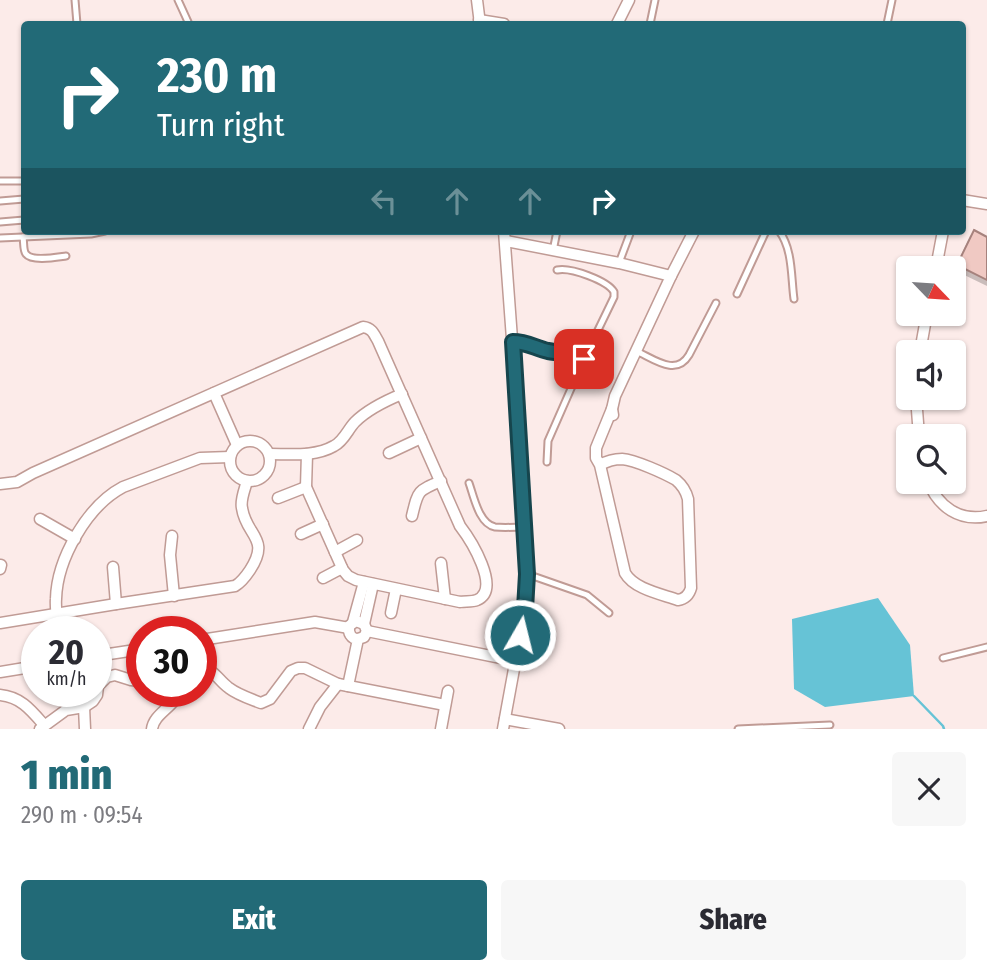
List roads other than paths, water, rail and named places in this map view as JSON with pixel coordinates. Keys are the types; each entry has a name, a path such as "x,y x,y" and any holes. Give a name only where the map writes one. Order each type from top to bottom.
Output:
{"street":[{"path":"477,0 480,21"},
{"path":"618,21 629,0"},
{"path":"966,201 987,204"},
{"path":"600,465 614,459 638,462 676,480 686,491 691,588 682,600 637,585 628,578 596,458 615,396 692,235"},
{"path":"938,256 942,235"},
{"path":"559,729 504,724 525,609 527,574 505,236 553,251 671,276"},
{"path":"0,484 17,482 363,327 370,328 460,526 472,542 482,565 486,584 479,599 460,602 368,583 348,576 306,487 307,454"},
{"path":"214,393 237,445"},
{"path":"270,454 307,454 335,446 355,422 379,404 402,394"},
{"path":"612,409 613,421"},
{"path":"389,453 421,438"},
{"path":"256,441 270,454 269,468 261,478 247,481 232,470 230,457 237,445 256,441"},
{"path":"56,615 58,581 67,554 83,526 113,493 200,458 230,457"},
{"path":"0,624 235,586 244,578 259,551 259,544 242,508 247,481"},
{"path":"412,516 420,491 441,481"},
{"path":"278,498 306,487"},
{"path":"935,494 950,510 964,517 977,519 987,516"},
{"path":"40,519 75,539"},
{"path":"302,534 323,524"},
{"path":"172,536 170,555 174,596"},
{"path":"335,552 357,541"},
{"path":"441,563 445,599"},
{"path":"113,567 116,604"},
{"path":"323,578 342,568"},
{"path":"309,729 320,707 342,685 368,583"},
{"path":"391,613 396,589"},
{"path":"217,637 316,622 516,661"},
{"path":"0,671 21,668"},
{"path":"217,674 230,689 261,703 270,699 291,671 305,668 342,685 445,705"},
{"path":"441,729 448,691"},
{"path":"0,695 27,705 42,727 66,710 84,707 85,729"},
{"path":"152,729 155,719 168,707"}],"lane":[{"path":"75,0 76,21"},
{"path":"178,0 188,21"},
{"path":"651,21 655,0"},
{"path":"888,21 892,0"},
{"path":"0,181 21,181"},
{"path":"0,201 21,199"},
{"path":"0,222 21,220"},
{"path":"0,238 68,235"},
{"path":"553,251 556,235"},
{"path":"619,263 630,235"},
{"path":"737,293 764,235"},
{"path":"782,235 787,247 794,299"},
{"path":"23,237 25,252 29,257 66,256"},
{"path":"547,462 548,440 614,297 610,286 571,270 557,270"},
{"path":"636,351 671,366 680,365 685,362 716,303"},
{"path":"513,342 524,342 584,359"},
{"path":"469,483 481,516 488,524 493,527 525,527"},
{"path":"527,574 587,595 609,613"},
{"path":"943,658 987,647"},
{"path":"738,729 830,725"}],"water":[{"path":"878,598 910,645 914,696 825,707 794,689 792,619"}],"waterway":[{"path":"914,696 944,729"}]}
